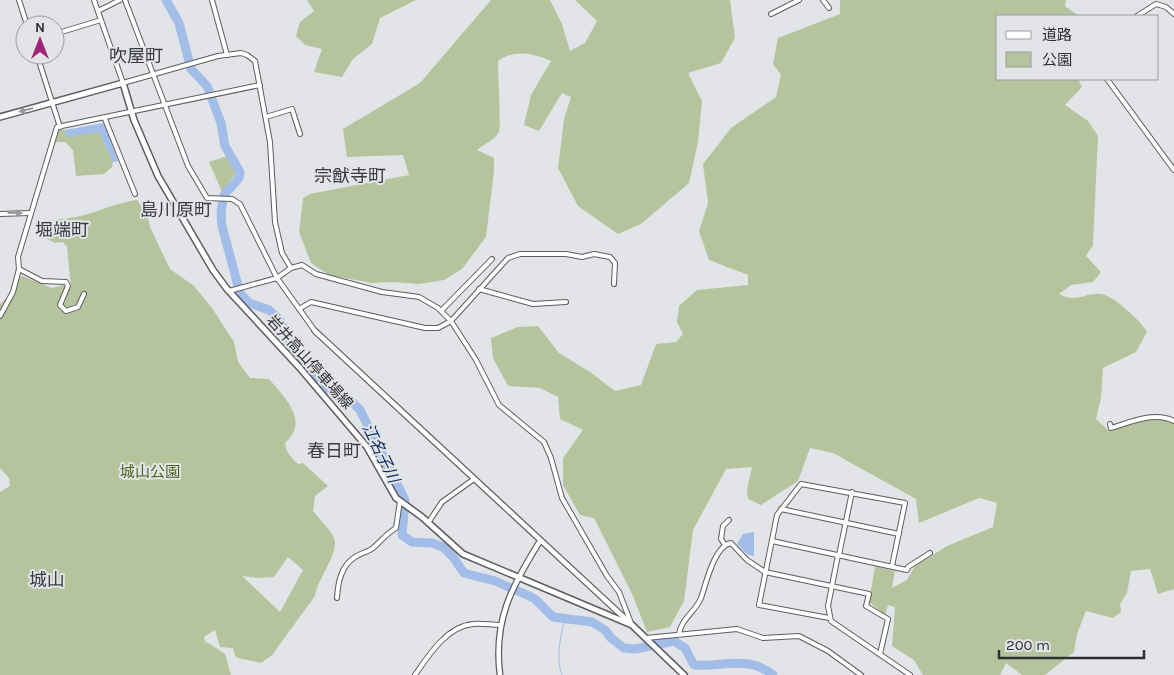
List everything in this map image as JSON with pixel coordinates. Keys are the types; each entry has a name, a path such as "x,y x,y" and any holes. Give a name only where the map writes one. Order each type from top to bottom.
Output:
{"main road":[{"path":"0,117 123,83"},
{"name":"岩井高山停車場線","path":"123,83 132,113 163,184 206,259 229,291 290,356 368,447 390,491 428,523 458,552 632,625 684,675"}],"street":[{"path":"19,0 24,15"},
{"path":"94,0 123,83 227,55 240,54 251,57 258,71 266,117 272,160 275,222 282,253 291,268"},
{"path":"98,11 120,0"},
{"path":"125,0 188,166 207,198 228,198 236,200 240,204 277,278 315,331 632,625"},
{"path":"212,0 227,55"},
{"path":"771,14 799,0"},
{"path":"823,0 828,8"},
{"path":"1138,15 1156,2 1174,14"},
{"path":"65,31 101,20"},
{"path":"40,65 60,127"},
{"path":"1108,80 1174,170"},
{"path":"0,316 13,292 19,269 18,257 55,129 260,85"},
{"path":"266,117 292,109 300,134"},
{"path":"105,119 135,194"},
{"path":"0,214 30,213"},
{"path":"299,310 311,302 430,328 441,327 451,321 508,258 520,254 566,254 582,257 594,254 607,256 615,263 614,284"},
{"path":"441,311 492,259"},
{"path":"229,291 277,278 291,268 305,266 316,274 382,292 419,297 441,311 451,321 476,360 499,405 544,442 551,458 562,498 607,576 619,592 632,625"},
{"path":"19,269 42,281 66,282 68,286 60,305 66,311 78,307 84,294"},
{"path":"479,289 533,304 566,302"},
{"path":"1110,424 1111,428 1148,418 1165,416 1174,421"},
{"path":"428,523 442,502 474,479"},
{"path":"829,618 759,605 777,515 802,483 905,503 892,566"},
{"path":"852,492 828,606 829,618 836,627 910,675"},
{"path":"336,598 338,582 348,564 355,557 371,550 387,533 396,528 400,501"},
{"path":"781,509 899,534"},
{"path":"725,545 721,539 723,526 729,520"},
{"path":"500,675 498,656 500,625 513,586 540,541"},
{"path":"772,541 907,570 908,567 930,553"},
{"path":"679,634 688,615 700,600 703,584 711,572 714,560 725,545 732,543 747,560 765,572 869,594 866,606 888,619 880,654"},
{"path":"415,675 440,642 457,630 471,624 500,625"},
{"path":"646,640 679,634 737,629 763,638 799,636 828,651 861,675"}],"green space":[{"path":"307,0 416,0 380,18 372,44 353,59 342,77 314,72 322,49 305,45 296,36 300,22 314,11"},
{"path":"491,0 550,0 562,24 570,51 585,43 597,21 575,0 730,0 735,38 721,63 688,73 702,101 698,142 689,183 641,224 618,234 578,206 558,168 564,119 571,97 562,93 539,131 524,125 531,95 551,61 531,54 511,55 498,61 499,132 492,140 477,150 494,158 486,237 462,269 444,280 419,284 372,283 329,275 311,263 299,232 303,198 310,194 409,175 403,155 347,157 343,129 420,83"},
{"path":"840,0 1066,0 1065,6 1078,15 996,15 996,80 1078,80 1082,87 1065,105 1088,121 1098,136 1093,245 1086,256 1101,272 1093,282 1071,285 1059,294 1072,298 1095,294 1106,295 1126,309 1147,332 1136,352 1103,368 1101,398 1096,419 1108,430 1157,418 1174,423 1174,589 1158,594 1150,569 1131,571 1127,593 1120,604 1121,612 1113,618 1086,611 1077,634 1074,652 1045,675 1022,675 1006,663 1000,675 923,675 914,660 892,646 895,607 888,605 885,615 869,602 875,566 895,571 892,588 907,580 915,566 947,546 993,527 997,503 979,498 919,523 916,499 833,453 810,448 798,481 761,505 748,499 747,490 752,467 726,469 693,530 684,601 670,627 647,632 633,596 594,518 580,515 563,485 563,458 583,430 560,419 558,397 540,388 508,386 493,358 491,338 518,327 538,326 559,353 590,372 615,391 641,385 656,344 676,342 683,334 677,322 679,306 697,290 748,285 748,275 709,260 699,231 708,203 703,164 731,128 776,97 781,75 773,64 778,38 840,14"},
{"path":"59,130 65,130 66,136 99,132 113,162 112,167 104,174 76,176 73,150 65,142 53,142"},
{"path":"227,156 234,166 236,173 222,192 209,162"},
{"name":"城山公園","path":"137,200 148,217 150,227 170,269 194,286 212,308 234,342 238,362 250,378 269,379 288,402 295,418 295,426 292,435 285,443 286,450 298,464 303,463 328,486 315,496 313,511 334,538 334,551 315,596 272,655 261,663 238,658 235,656 233,648 220,647 215,630 204,637 206,644 207,642 225,654 231,675 0,675 0,492 10,486 9,478 0,468 0,304 16,290 18,279 22,276 52,288 64,285 71,287 67,247 63,242 55,243 46,238 58,219 79,216","holes":["288,557 303,570 280,612 242,576 274,577"]}],"water":[{"path":"104,123 118,161 113,162 99,132 66,137 65,130"},
{"path":"754,532 754,556 748,555 737,544 743,534"}],"waterway":[{"name":"江名子川","path":"166,0 179,23 191,69 207,86 221,123 225,146 240,172 239,178 224,195 221,212 222,226 240,293 249,303 269,310 280,320 296,356 321,385 350,400 360,410 405,500 402,535 412,542 432,543 443,547 464,573 495,581 527,595 535,599 553,617 592,622 605,630 611,638 624,648 635,649 674,641 685,648 694,665 735,663 754,665 773,675"},
{"path":"562,675 559,655 564,620"}],"district":[{"name":"吹屋町","path":"136,56"},
{"name":"宗猷寺町","path":"350,176"},
{"name":"島川原町","path":"176,210"},
{"name":"堀端町","path":"62,230"},
{"name":"春日町","path":"334,451"},
{"name":"城山","path":"47,580"}]}
